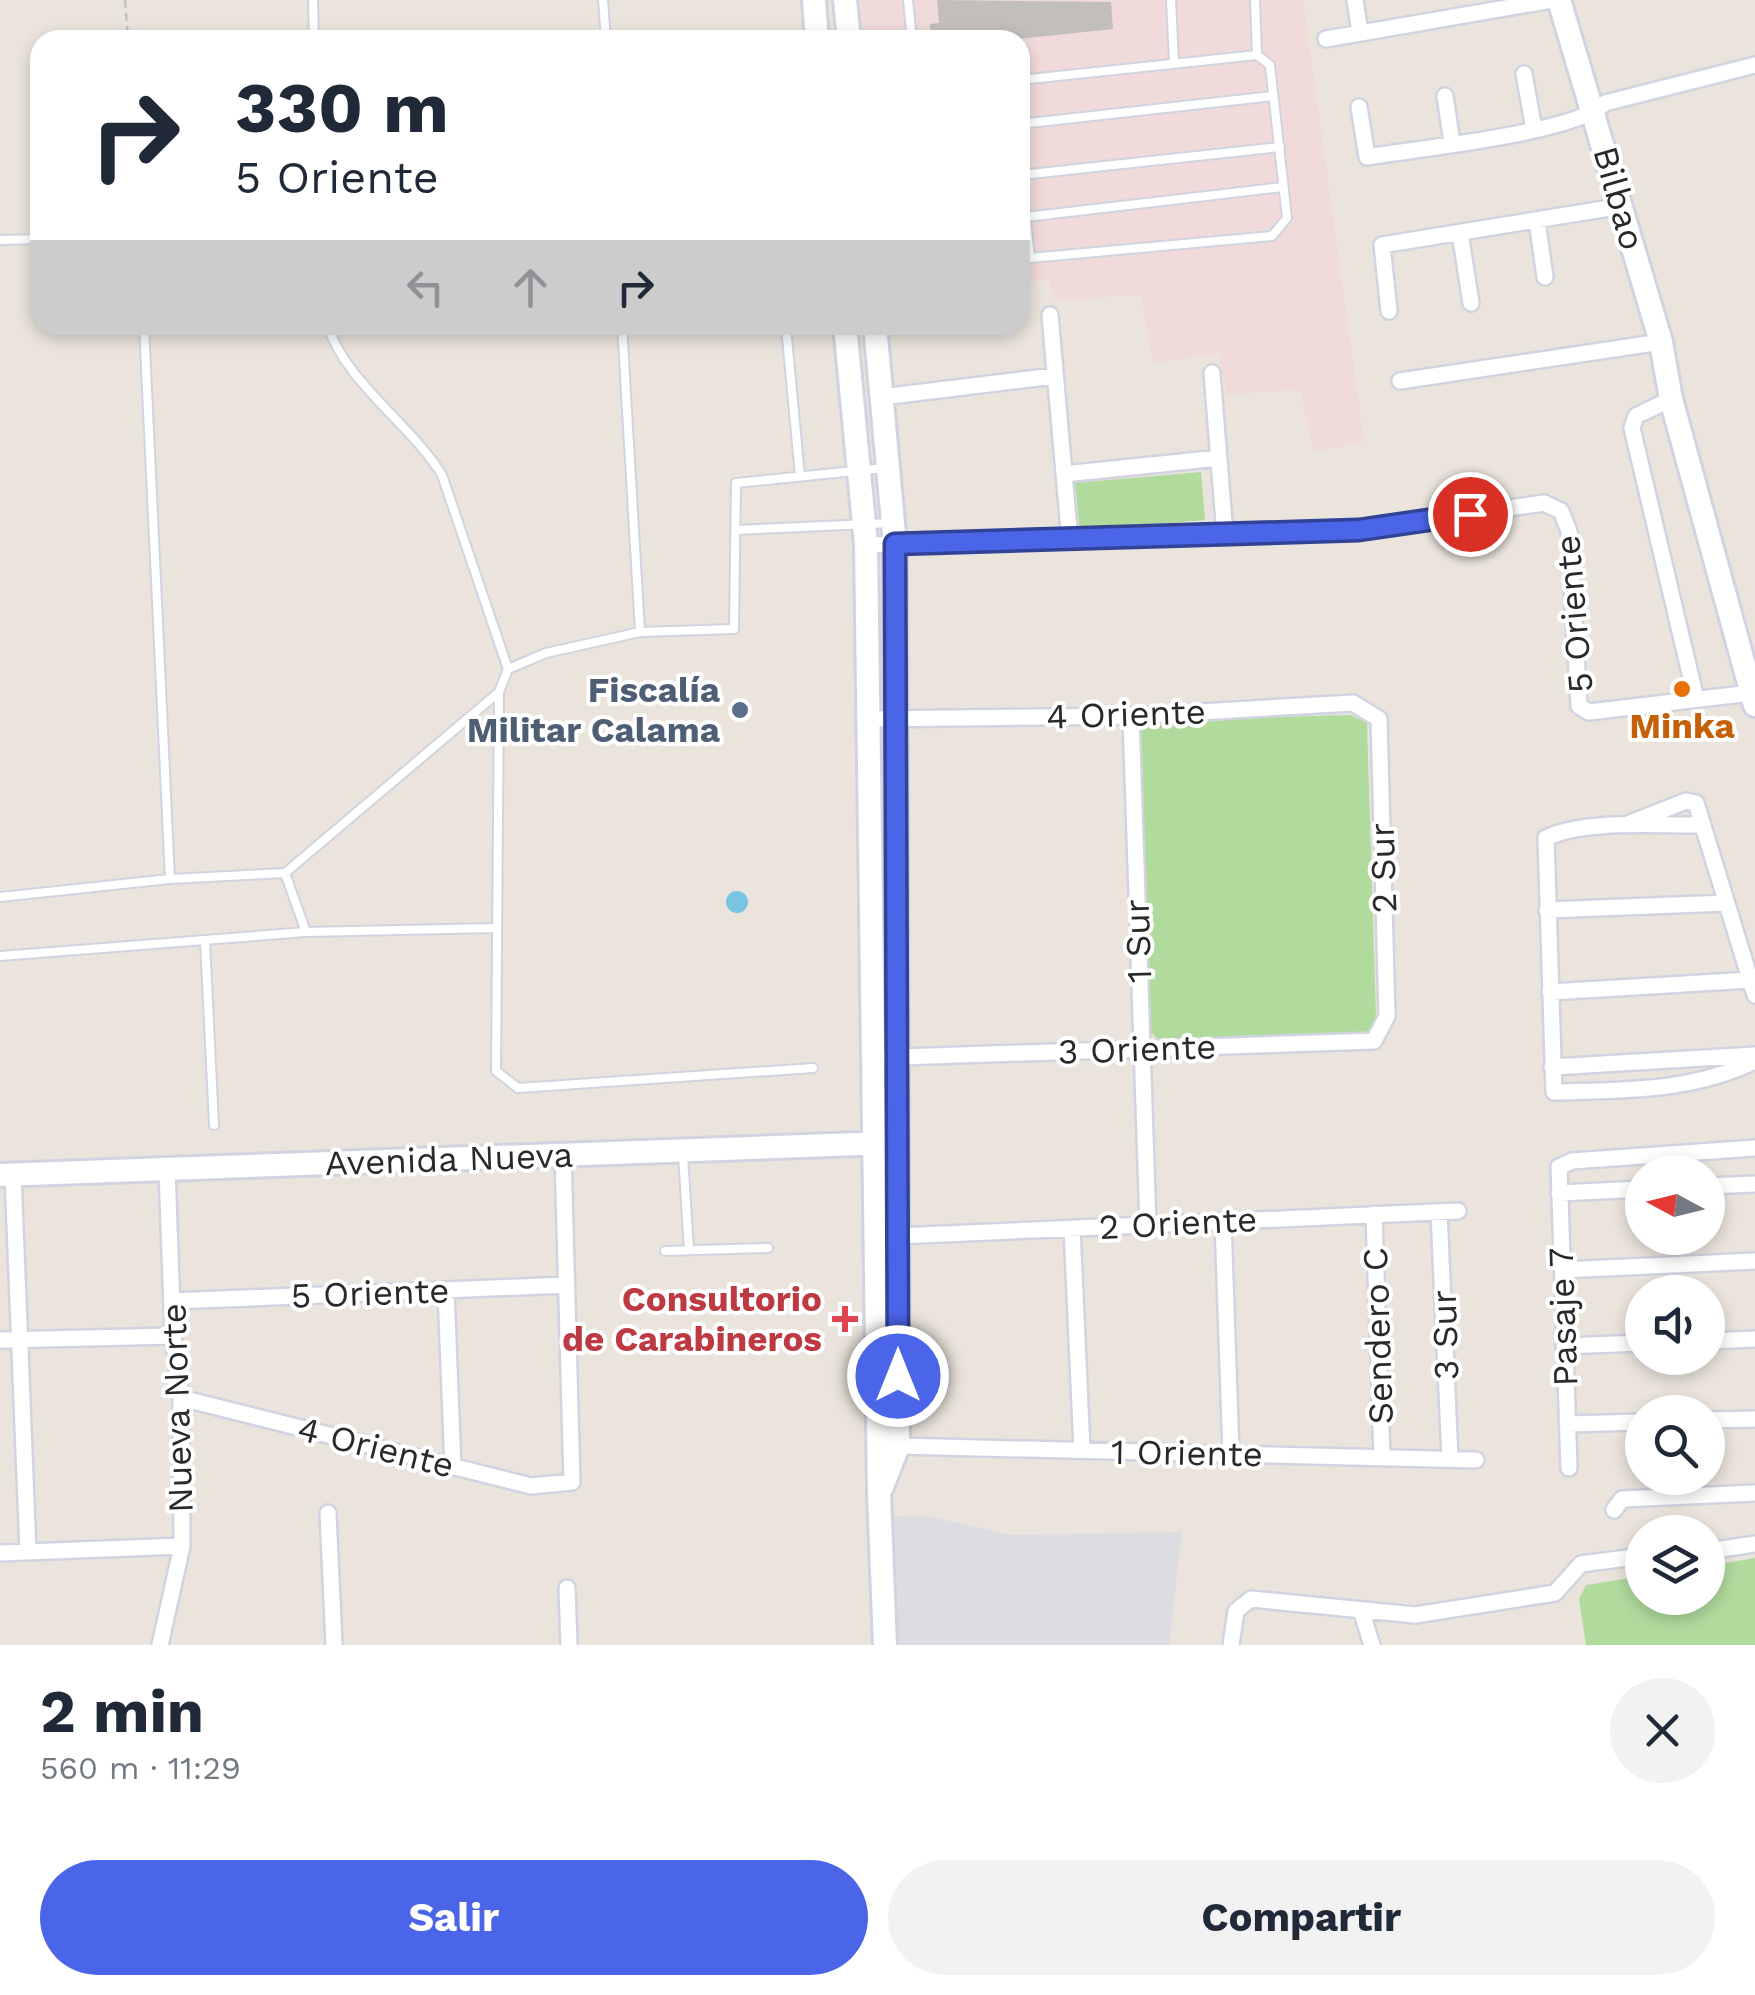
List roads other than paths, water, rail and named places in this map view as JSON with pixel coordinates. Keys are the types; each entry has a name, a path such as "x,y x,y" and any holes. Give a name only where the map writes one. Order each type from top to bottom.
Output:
{"street":[{"path":"814,0 817,30"},
{"path":"846,0 848,30"},
{"path":"1355,0 1360,33"},
{"path":"1326,38 1473,6 1556,0"},
{"name":"Bilbao","path":"1556,0 1595,114 1661,342 1671,399 1753,699"},
{"path":"1359,107 1367,158 1534,129 1595,114 1606,103 1755,65"},
{"path":"1524,74 1534,129"},
{"path":"1445,96 1452,143"},
{"path":"1390,312 1382,244 1622,206"},
{"path":"1537,221 1545,276"},
{"path":"1460,233 1471,303"},
{"path":"1050,315 1070,541"},
{"path":"846,335 865,534 873,1058 898,1236 898,1446 879,1494"},
{"path":"876,335 894,534 896,719 897,1057 886,1142 879,1494 885,1645"},
{"path":"1400,381 1661,342"},
{"path":"1212,373 1225,535"},
{"path":"882,397 1054,376"},
{"path":"1671,399 1636,416 1632,428 1696,699"},
{"path":"1064,474 1219,458"},
{"name":"5 Oriente","path":"865,534 1070,541 1359,530 1544,503 1562,510 1569,530 1579,706 1590,712 1696,699 1753,699"},
{"name":"4 Oriente","path":"868,720 1130,716 1353,704 1379,720"},
{"name":"1 Sur","path":"1130,716 1148,1224"},
{"name":"2 Sur","path":"1379,720 1387,1016"},
{"path":"1550,992 1753,988 1698,806 1690,800 1622,826"},
{"path":"1703,825 1622,826 1556,833 1546,838 1554,1092 1672,1087 1729,1074 1755,1058"},
{"path":"1547,910 1726,903"},
{"path":"871,910 896,910"},
{"name":"3 Oriente","path":"873,1058 1374,1041 1387,1016"},
{"path":"1552,1067 1755,1058"},
{"name":"Avenida Nueva","path":"6,1175 886,1142"},
{"name":"Pasaje 7","path":"1569,1468 1559,1167 1572,1161 1755,1148"},
{"path":"563,1154 567,1285"},
{"name":"Nueva Norte","path":"160,1645 182,1546 181,1398 173,1336 167,1169"},
{"path":"6,1175 28,1552"},
{"path":"1725,1185 1755,1184"},
{"path":"1558,1193 1625,1190"},
{"name":"2 Oriente","path":"898,1236 1458,1211"},
{"name":"3 Sur","path":"1440,1212 1450,1459"},
{"name":"Sendero C","path":"1374,1214 1382,1458"},
{"path":"1223,1221 1231,1454"},
{"path":"1072,1228 1082,1450"},
{"path":"1563,1270 1755,1261"},
{"name":"5 Oriente","path":"173,1301 567,1285"},
{"name":"4 Oriente","path":"181,1398 532,1486 572,1482 567,1285"},
{"path":"446,1290 453,1467"},
{"path":"0,1340 173,1336"},
{"path":"1725,1340 1755,1339"},
{"path":"1564,1346 1625,1344"},
{"path":"1725,1419 1755,1418"},
{"path":"1567,1424 1625,1422"},
{"name":"1 Oriente","path":"898,1446 1476,1460"},
{"path":"1614,1510 1622,1500 1755,1493"},
{"path":"328,1513 334,1645"},
{"path":"1725,1548 1755,1544"},
{"path":"0,1553 182,1546"},
{"path":"1231,1645 1234,1616 1242,1603 1275,1600 1350,1607 1362,1613 1415,1615 1555,1593 1581,1564 1625,1558"},
{"path":"567,1588 569,1645"},
{"path":"1362,1613 1372,1645"}],"lane":[{"path":"312,0 314,30"},
{"path":"603,0 605,30"},
{"path":"908,0 911,30"},
{"path":"1171,0 1174,62"},
{"path":"1254,0 1257,55"},
{"path":"1030,79 1257,55 1270,65 1287,218 1272,236 1030,258"},
{"path":"1030,123 1274,96"},
{"path":"1030,174 1280,147"},
{"path":"1030,217 1283,186"},
{"path":"0,240 30,239"},
{"path":"144,335 170,879"},
{"path":"333,335 346,362 426,449 442,474 508,670"},
{"path":"623,335 640,632"},
{"path":"787,335 800,476"},
{"path":"813,1068 518,1088 496,1071 498,692 508,670 546,653 640,632 734,629 736,483 888,468"},
{"path":"736,530 865,534"},
{"path":"0,898 170,879 285,873 498,692"},
{"path":"285,873 306,932"},
{"path":"0,956 306,932 495,928"},
{"path":"205,940 214,1125"},
{"path":"683,1150 689,1250"},
{"path":"665,1251 768,1248"}],"water":[{"path":"737,891 745,894 745,910 737,913 729,910 726,902 729,894"}],"place":[{"name":"Minka","path":"1682,689"},
{"name":"Fiscalía Militar Calama","path":"740,710"},
{"name":"Consultorio de Carabineros","path":"845,1319"}]}
